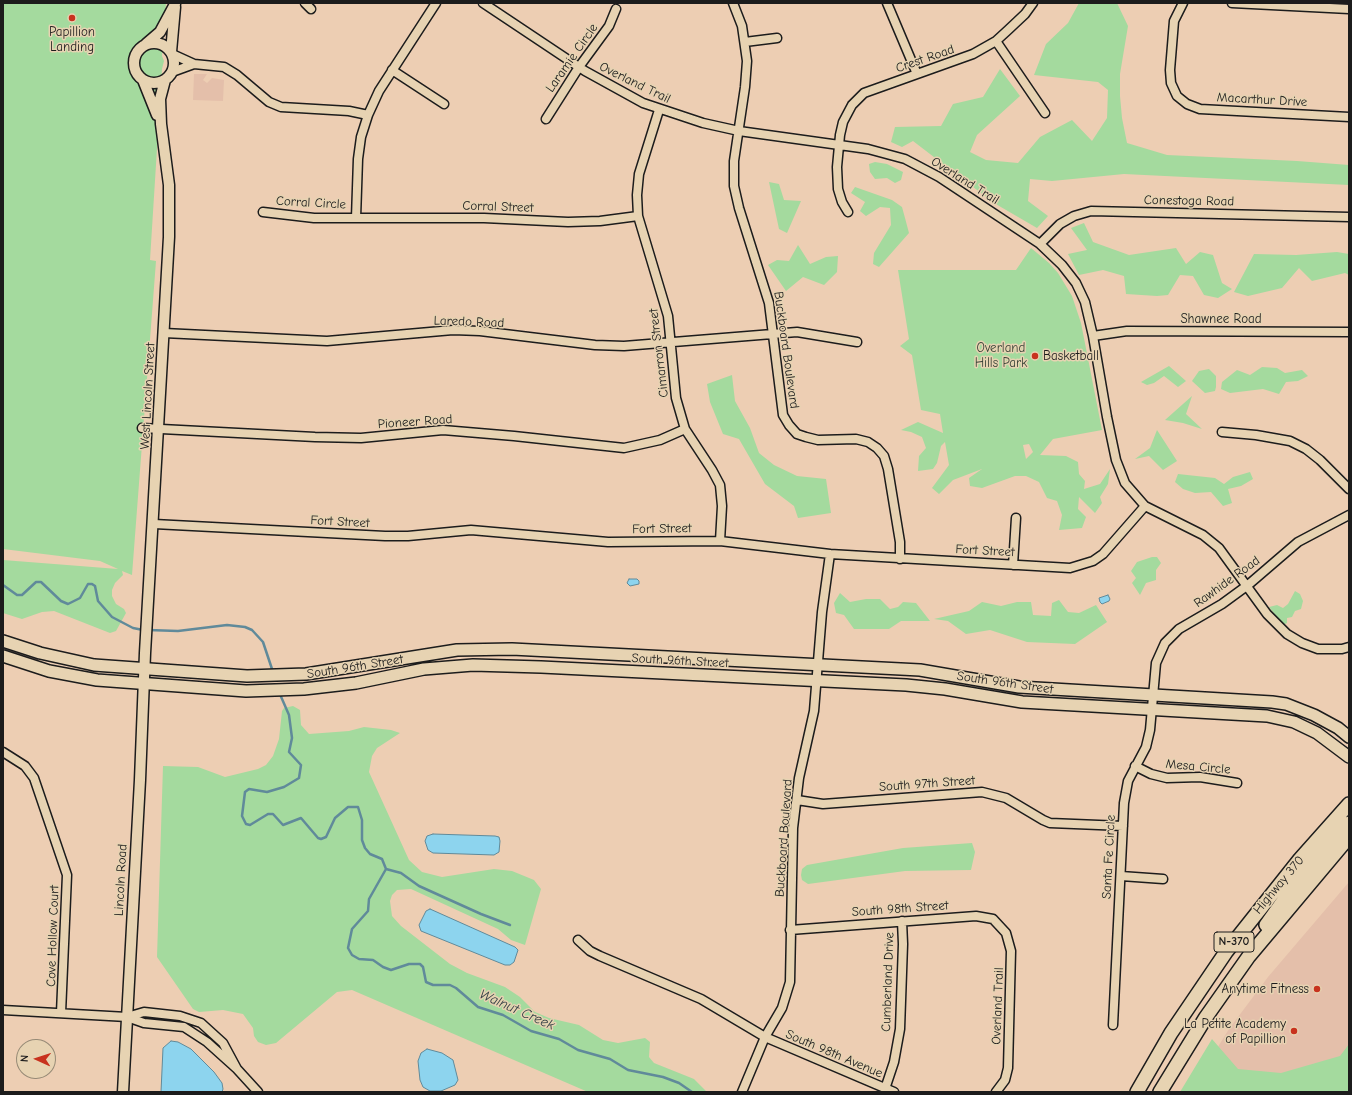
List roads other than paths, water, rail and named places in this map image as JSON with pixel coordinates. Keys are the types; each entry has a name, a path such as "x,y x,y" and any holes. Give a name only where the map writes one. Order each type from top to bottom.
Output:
{"highway":[{"name":"Highway 370","path":"1137,1092 1167,1039 1226,952 1300,859 1349,804"},
{"path":"1249,956 1272,914 1349,823"},
{"name":"Highway 370","path":"1160,1092 1206,1017 1249,956 1349,837"}],"main road":[{"name":"South 96th Street","path":"3,641 67,660 114,668 247,676 306,674 457,650 512,649 920,670 1019,687 1254,700 1286,704 1326,720 1349,737"},
{"name":"South 96th Street","path":"3,656 75,676 112,682 246,691 304,689 356,683 424,669 473,666 541,667 906,686 945,689 1022,702 1249,714 1281,719 1317,732 1349,757"}],"street":[{"path":"175,3 160,32 136,54 134,64 136,72 143,80 152,83 194,64"},
{"path":"169,76 174,63 172,53 175,3"},
{"path":"305,3 311,9"},
{"path":"356,218 358,159 361,137 368,115 379,91 436,3"},
{"name":"Overland Trail","path":"483,3 579,67 617,90 659,110 703,124 739,131 868,149 905,159 939,177 1040,244 1062,265 1076,283 1085,302 1093,336 1116,460 1125,483 1145,506 1203,535 1219,548 1248,585 1267,614 1286,634 1302,643 1318,649 1342,649 1349,647"},
{"name":"Buckboard Boulevard","path":"733,3 742,26 746,42 747,61 745,87 734,161 734,186 739,208 770,303 779,394 783,415 797,434 818,440 856,439 868,442 877,448 884,456 900,542 900,559"},
{"path":"888,3 917,74"},
{"name":"Crest Road","path":"848,212 842,202 838,189 838,144 843,122 852,105 864,93 973,54 996,41 1025,14 1033,3"},
{"name":"Macarthur Drive","path":"1183,3 1174,21 1170,63 1171,83 1177,96 1187,104 1200,109 1349,117"},
{"path":"1232,3 1332,5 1349,9"},
{"name":"Laramie Circle","path":"546,119 579,67 609,26 616,9"},
{"path":"746,42 777,38"},
{"path":"996,41 1045,113"},
{"path":"146,44 161,44 172,53 194,64 224,67 237,75 269,102 281,107 349,111 368,115"},
{"path":"392,70 444,104"},
{"name":"West Lincoln Street","path":"144,670 154,524 170,211 167,164 161,124 160,98 169,76"},
{"name":"West Lincoln Street","path":"143,80 150,93 161,124"},
{"name":"Cimarron Street","path":"659,110 639,174 637,195 638,216 664,299 676,398 685,429 720,485 722,506 720,541"},
{"name":"Conestoga Road","path":"1040,244 1060,224 1074,216 1091,211 1349,217"},
{"name":"Corral Circle","path":"264,212 314,218 356,218"},
{"name":"Corral Street","path":"356,218 484,218 568,222 600,221 638,216"},
{"name":"Laredo Road","path":"164,333 327,341 453,330 595,345 670,343 797,332 857,342"},
{"name":"Shawnee Road","path":"1093,336 1127,331 1349,332"},
{"name":"Pioneer Road","path":"142,428 353,438 443,430 507,435 624,448 660,440 685,429"},
{"path":"1222,432 1262,436 1290,441 1306,449 1320,460 1349,490"},
{"name":"Fort Street","path":"154,524 385,536 408,536 471,530 608,542 720,541 830,554 1070,568 1093,561 1110,547 1145,506"},
{"name":"Rawhide Road","path":"1153,695 1156,663 1165,644 1179,629 1222,604 1248,585 1298,542 1349,514"},
{"path":"1013,565 1016,518"},
{"name":"Buckboard Boulevard","path":"742,1092 765,1037 782,1008 790,982 793,828 803,759 814,711 822,612 830,554"},
{"name":"Lincoln Road","path":"123,1092 144,670"},
{"name":"Santa Fe Circle","path":"1113,1025 1123,826 1128,781 1146,747 1153,695"},
{"name":"Cove Hollow Court","path":"3,752 30,770 67,875 61,1013"},
{"name":"Mesa Circle","path":"1135,766 1151,774 1167,778 1200,777 1237,783"},
{"name":"South 97th Street","path":"797,800 823,804 982,792 1006,798 1042,820 1050,823 1123,826"},
{"path":"1121,876 1163,879"},
{"name":"South 98th Street","path":"790,930 976,916 993,919 1006,933"},
{"name":"Cumberland Drive","path":"885,1089 894,1062 900,1029 903,944 902,921"},
{"name":"Overland Trail","path":"996,1092 1005,1080 1008,1068 1011,951 1006,933"},
{"name":"South 98th Avenue","path":"578,940 590,951 600,956 701,999 765,1037 894,1092"},
{"path":"3,1010 127,1017 144,1023 184,1027 207,1042 237,1069 258,1092"}],"water":[{"path":"629,579 637,579 639,584 630,586 627,583"},
{"path":"1108,595 1110,599 1109,601 1102,604 1099,598"},
{"path":"433,834 499,837 499,852 494,855 433,853 428,850 425,841 427,836"},
{"path":"430,909 515,947 518,950 514,962 510,965 505,965 421,931 419,925 426,911"},
{"path":"171,1041 178,1042 191,1049 214,1072 222,1083 222,1092 161,1092 163,1048"},
{"path":"427,1049 442,1053 453,1060 458,1080 455,1085 441,1091 430,1091 423,1087 420,1080 418,1061 421,1053"}],"waterway":[{"name":"Walnut Creek","path":"3,585 17,595 22,595 36,582 41,582 61,601 68,604 80,598 88,584 92,584 95,586 98,601 112,617 133,628 143,630"},
{"name":"Walnut Creek","path":"148,630 178,631 227,625 245,627 252,630 263,642 273,672"},
{"name":"Walnut Creek","path":"279,692 289,715 292,738 289,752 301,765 299,778 284,787 267,792 249,789 245,792 242,816 246,824 250,825 268,814 273,814 283,825 301,818 318,838 321,839 326,837 335,818 348,807 358,807 362,820 362,840 365,848 370,854 382,859 386,869 369,899 368,911 352,929 348,948 352,955 359,959 373,960 383,967 391,970 409,964 420,964 423,967 426,982 433,985 450,985 456,988 478,1007 503,1015 531,1031 559,1039 578,1050 610,1059 628,1070 663,1077 679,1083 692,1092"},
{"path":"386,869 401,873 419,886 481,914 510,925"}],"place":[{"name":"Papillion Landing","path":"72,18"},
{"name":"Basketball","path":"1035,356"},
{"name":"Anytime Fitness","path":"1317,989"},
{"name":"La Petite Academy of Papillion","path":"1294,1031"}],"park label":[{"name":"Overland Hills Park","path":"1001,356"}]}
